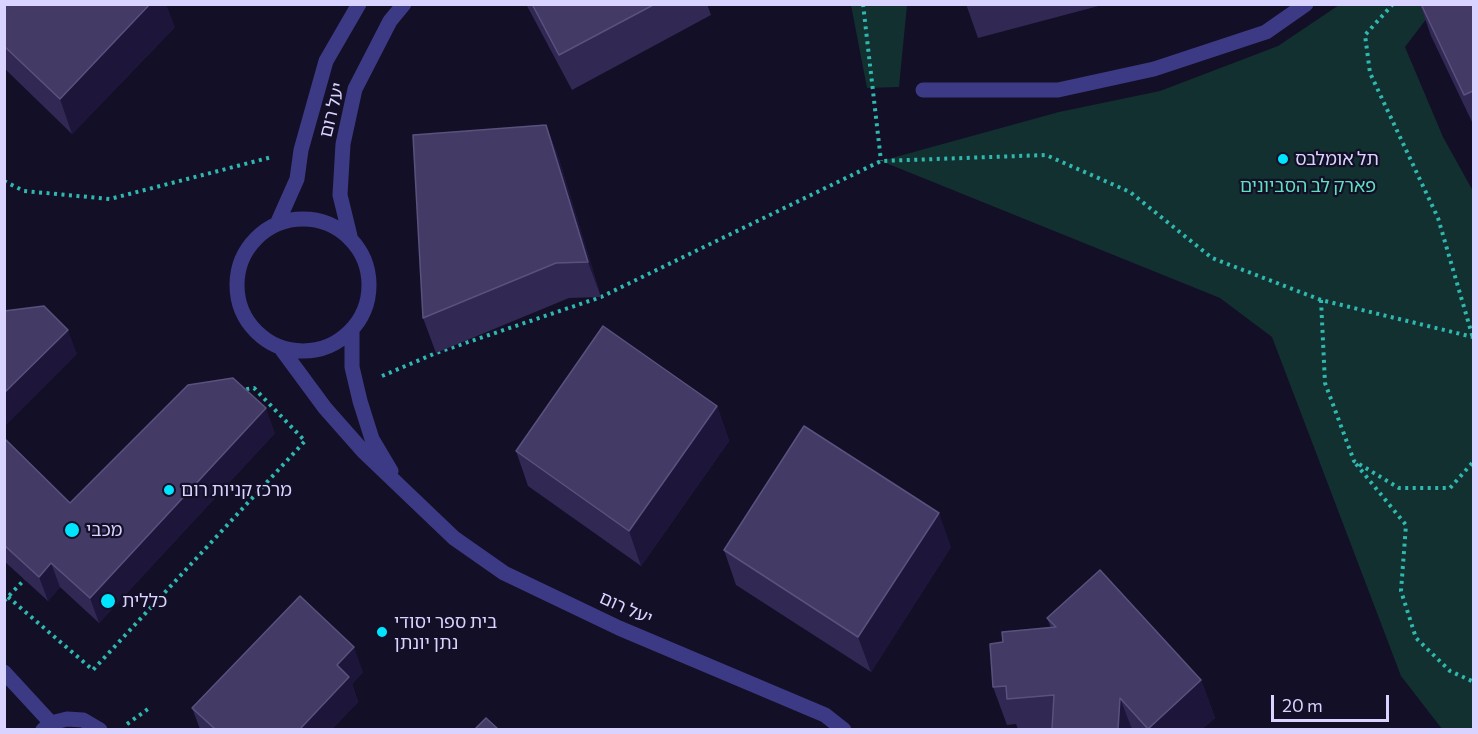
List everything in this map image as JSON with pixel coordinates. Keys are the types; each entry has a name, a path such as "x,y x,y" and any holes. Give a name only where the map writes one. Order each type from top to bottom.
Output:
{"street":[{"name":"יעל רום","path":"277,224 297,179 301,150 327,61 359,4"},
{"name":"יעל רום","path":"350,236 340,195 343,144 355,89 390,21 404,4"},
{"path":"923,90 1058,90 1154,69 1266,32 1306,4"},
{"path":"289,220 323,221 350,236 359,248 368,269 370,292 364,311 352,330 336,343 314,351 280,348 251,327 241,309 237,287 242,258 255,239 277,224 289,220"},
{"name":"יעל רום","path":"352,330 352,366 356,388 372,439 408,495"},
{"name":"יעל רום","path":"280,348 333,417 408,495 453,538 504,573 619,628 825,715 844,729"},
{"path":"4,672 47,726 67,719 82,720 100,729"}],"path":[{"path":"863,4 881,161"},
{"path":"1393,4 1365,35 1370,73 1438,218 1473,338"},
{"path":"4,181 24,191 110,199 301,150"},
{"path":"356,388 436,352 601,297 881,161 1046,154 1130,192 1212,258 1321,300 1473,338"},
{"path":"1321,300 1325,383 1354,461 1406,525 1401,591 1416,638 1450,671 1473,682"},
{"path":"32,572 6,599 93,670 305,441 254,388 233,391"},
{"path":"1354,461 1398,488 1450,488 1473,461"},
{"path":"119,729 148,709"}],"green space":[{"path":"851,5 907,5 899,87 867,88"},
{"name":"פארק לב הסביונים","path":"1339,5 1437,5 1405,47 1443,137 1473,191 1473,729 1442,729 1401,676 1272,337 1220,298 881,161 1059,112 1160,91 1278,46"}],"building":[{"path":"4,4 150,4 60,99 4,46"},
{"path":"532,4 655,4 559,55"},
{"path":"1421,4 1473,4 1473,91 1464,95"},
{"path":"546,125 588,262 556,263 423,318 413,135"},
{"path":"44,306 68,330 4,393 4,311"},
{"path":"603,326 717,406 629,531 516,451"},
{"name":"מרכז קניות רום","path":"233,378 266,408 90,598 51,563 39,577 4,545 4,438 70,503 188,385"},
{"path":"804,426 939,513 858,637 724,550"},
{"path":"1100,570 1201,680 1148,729 1120,698 1118,729 1052,729 1054,695 1007,699 1006,686 993,687 990,644 1003,642 1002,632 1056,627 1047,618"},
{"path":"300,596 354,647 337,665 349,677 300,729 215,729 192,708"},
{"path":"486,718 498,729 475,729"}],"place":[{"name":"תל אומלבס","path":"1283,159"},
{"name":"מרכז קניות רום","path":"169,490"},
{"name":"מכבי","path":"72,530"},
{"name":"כללית","path":"108,601"},
{"name":"בית ספר יסודי נתן יונתן","path":"382,632"}]}
